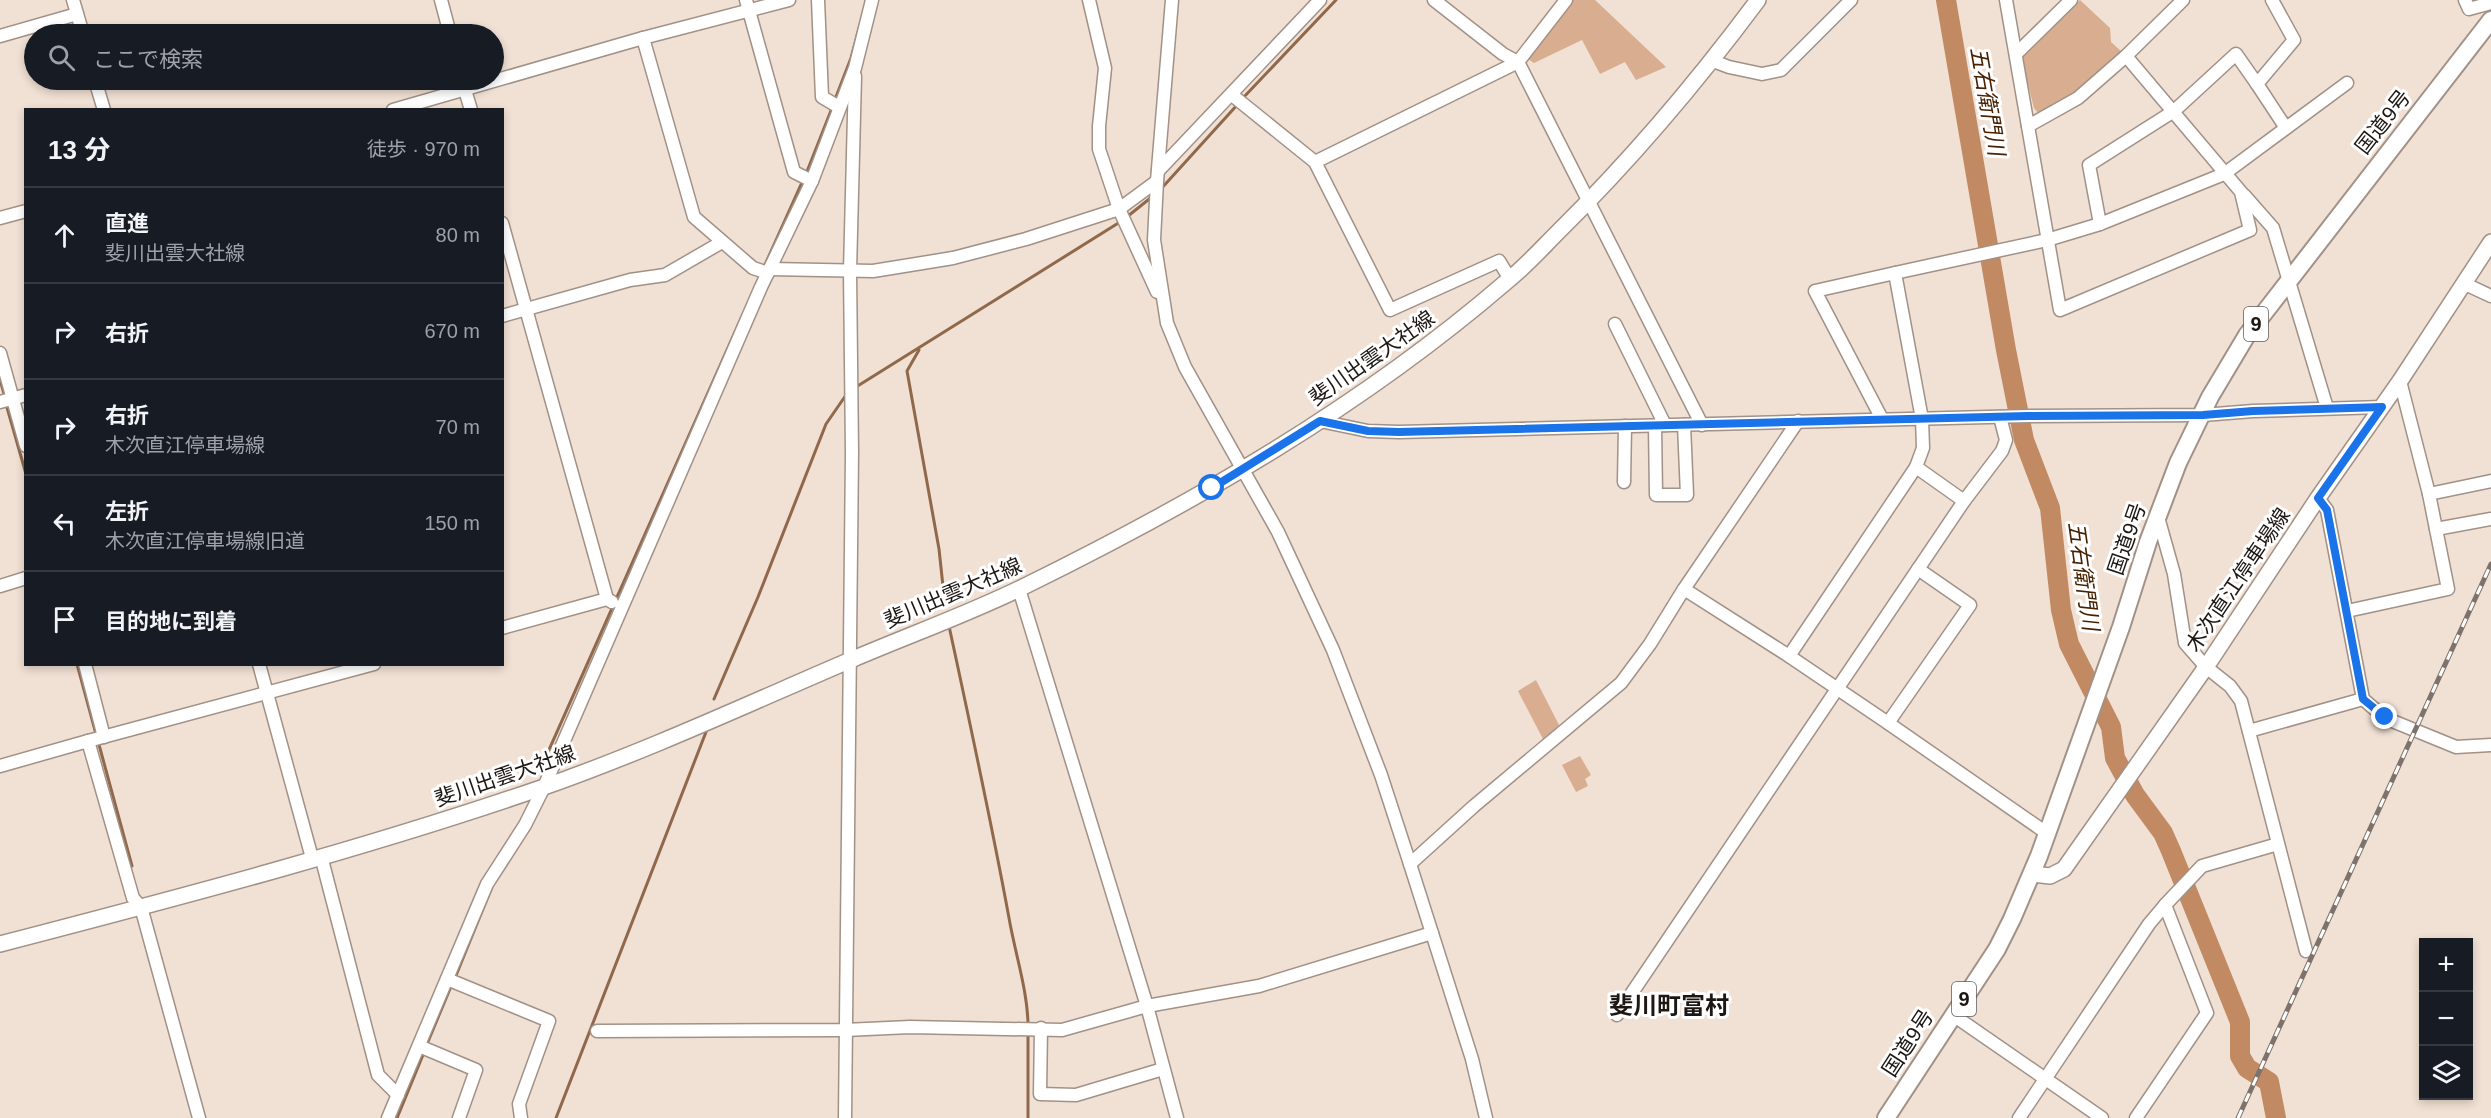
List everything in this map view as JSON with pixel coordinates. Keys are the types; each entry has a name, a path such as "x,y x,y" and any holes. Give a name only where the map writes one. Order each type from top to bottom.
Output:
{"highway":[{"name":"国道9号","path":"1886,1118 1996,949 2032,874 2158,517 2178,464 2210,397 2247,335 2288,280 2491,21"}],"main road":[{"name":"斐川出雲大社線","path":"0,944 141,908 414,829 544,787 706,722 1019,589 1212,488 1320,421 1443,334 1510,279 1590,201 1651,135 1713,61 1758,0"},
{"name":"木次直江停車場線","path":"2032,874 2050,876 2064,869 2206,667 2318,498 2400,381 2491,242"}],"street":[{"path":"73,0 80,24"},
{"path":"441,0 447,24"},
{"path":"504,74 643,38 747,5 789,0"},
{"path":"818,0 822,97 839,107"},
{"path":"388,1118 487,884 525,825 544,787 769,271 812,181 855,68 872,0"},
{"path":"1089,0 1105,68 1099,149 1119,209 1163,304"},
{"path":"1172,0 1154,240 1167,323 1185,367 1278,532 1333,650 1381,775 1472,1059 1486,1118"},
{"path":"643,38 694,217 753,268 769,271 873,271 952,258 1026,239 1119,209 1157,176 1320,0"},
{"path":"1434,0 1503,54 1518,62 1702,425"},
{"path":"1315,162 1518,62 1566,0"},
{"path":"1713,61 1762,74 1781,70 1851,0"},
{"path":"2006,0 2060,310 2250,230 2241,192"},
{"path":"2016,54 2071,0"},
{"path":"2028,126 2078,98 2126,56 2183,0"},
{"path":"2257,84 2294,40 2271,0"},
{"path":"2465,0 2469,9 2491,3"},
{"path":"747,5 794,172 812,181"},
{"path":"42,24 77,14"},
{"path":"0,36 24,29"},
{"path":"2100,224 2089,165 2174,111 2236,54 2286,128"},
{"path":"2126,56 2224,174 2273,228 2327,408"},
{"path":"845,1118 852,453 850,272 855,68"},
{"path":"1882,419 1815,291 2047,240 2100,224 2224,174 2347,83"},
{"path":"98,90 103,108"},
{"path":"399,108 450,90"},
{"path":"465,90 470,108"},
{"path":"1232,95 1315,162 1390,310 1499,261 1510,279"},
{"path":"0,218 24,212"},
{"path":"504,230 607,599"},
{"path":"504,315 630,280 665,275 722,242"},
{"path":"1790,656 1916,467 1923,448 1922,419 1895,273"},
{"path":"2463,283 2491,296"},
{"path":"1615,324 1660,425 1656,495 1687,495 1684,425"},
{"path":"0,353 6,400 24,441"},
{"path":"2347,611 2448,589 2429,494 2400,381"},
{"path":"6,400 24,396"},
{"path":"1320,421 1368,431 1399,432 1882,419 2203,415 2382,407"},
{"path":"1617,1016 1964,501 2002,451 2006,440 2002,417"},
{"path":"1410,864 1483,799 1621,683 1650,644 1684,589 1798,422"},
{"path":"1624,426 1624,482"},
{"path":"1916,467 1964,501"},
{"path":"2429,494 2491,481"},
{"path":"2318,498 2327,510 2363,699 2385,717 2456,747 2491,745"},
{"path":"2158,517 2174,574 2185,643 2206,667 2230,686 2241,701 2306,951"},
{"path":"2436,529 2491,519"},
{"path":"1888,723 1970,605 1918,569"},
{"path":"0,586 24,579"},
{"path":"1019,589 1147,1006 1177,1118"},
{"path":"1684,589 1790,656 2048,834"},
{"path":"504,627 607,599 621,606"},
{"path":"86,666 104,737"},
{"path":"260,666 378,1075 398,1095"},
{"path":"0,766 367,666"},
{"path":"2249,731 2363,699"},
{"path":"88,741 133,898 141,908 199,1118"},
{"path":"2019,1118 2149,924 2165,905 2202,866 2278,844"},
{"path":"2136,1118 2207,1013 2165,905"},
{"path":"597,1031 845,1030 910,1026 1062,1029 1147,1006 1259,986 1432,933"},
{"path":"447,980 549,1021 519,1104 521,1118"},
{"path":"1953,1015 2102,1118"},
{"path":"1041,1028 1041,1094 1076,1095 1163,1069"},
{"path":"418,1046 476,1070 459,1118"}],"shaded area":[{"path":"1570,0 1595,0 1666,67 1636,80 1625,62 1600,74 1582,40 1534,63 1525,57"},
{"path":"2080,0 2110,28 2111,42 2122,52 2079,91 2038,113 2034,108 2021,57"},
{"path":"1536,680 1559,725 1544,741 1518,691"},
{"path":"1580,756 1591,775 1585,779 1588,786 1576,792 1562,765"}],"waterway":[{"path":"1242,99 1336,0"},
{"name":"五右衛門川","path":"1946,0 2006,350 2024,440 2050,508 2061,610 2069,644 2111,727 2115,758 2135,795 2163,833 2171,851 2240,1022 2240,1056 2247,1068 2269,1082 2276,1118"},
{"path":"834,102 851,58 860,25"},
{"path":"1160,190 1238,104"},
{"path":"806,174 832,108"},
{"path":"764,267 803,180"},
{"path":"1128,216 1153,196"},
{"path":"856,387 1120,222"},
{"path":"540,770 743,314"},
{"path":"919,350 907,371 939,549 945,605"},
{"path":"0,380 5,397"},
{"path":"714,699 758,597 826,424 846,395"},
{"path":"6,404 24,467"},
{"path":"949,626 1024,986 1028,1026"},
{"path":"78,666 96,734"},
{"path":"556,1118 706,732"},
{"path":"98,741 132,866"},
{"path":"455,978 491,889"},
{"path":"427,1044 452,984"},
{"path":"1028,1033 1028,1118"},
{"path":"397,1118 425,1050"}],"railway":[{"path":"2238,1118 2491,564"}],"district":[{"name":"斐川町富村","path":"1669,1006"}],"route":[{"path":"1212,488 1320,421 1368,431 1485,431 1882,419 2203,415 2382,407 2318,498 2327,510 2363,699 2385,717"}]}
